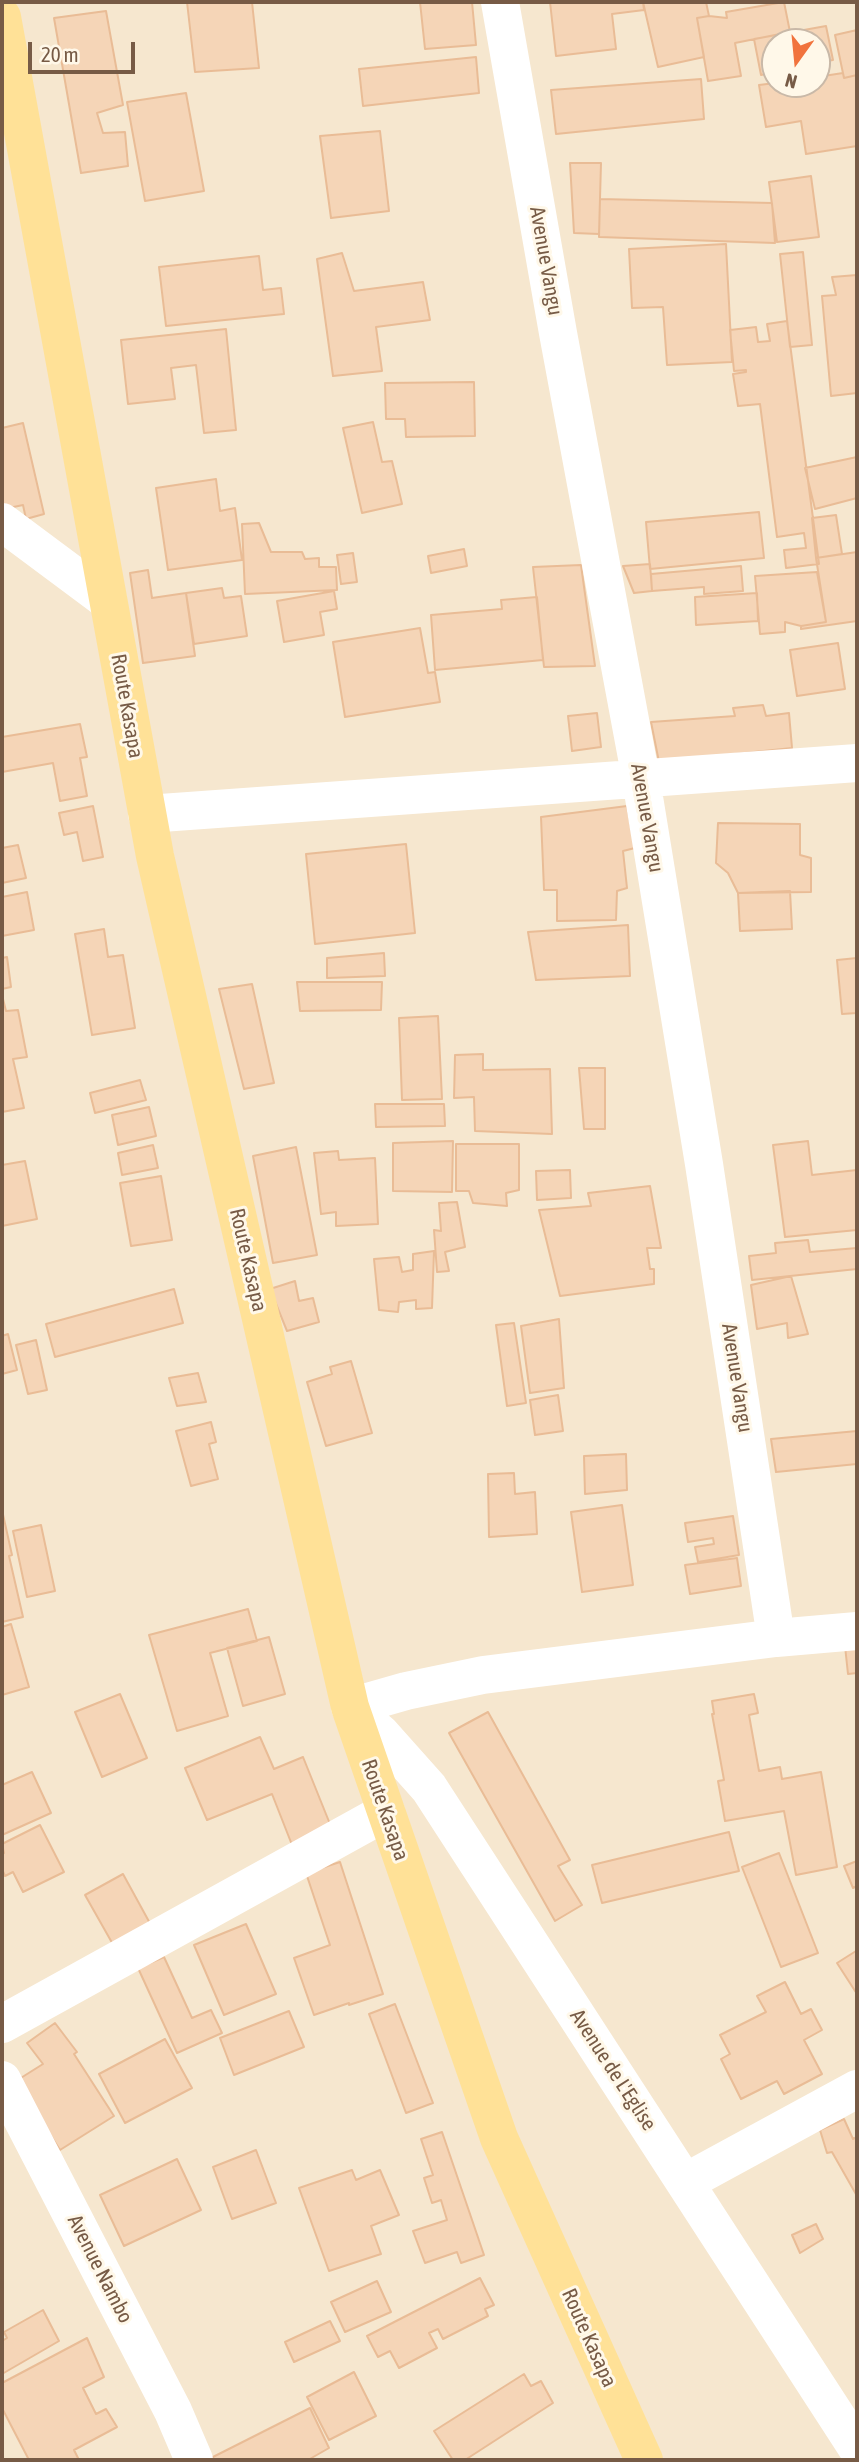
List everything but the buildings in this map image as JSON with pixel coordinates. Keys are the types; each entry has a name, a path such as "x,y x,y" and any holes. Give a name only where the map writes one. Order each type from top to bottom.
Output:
{"main road":[{"name":"Route Kasapa","path":"2,17 161,883 350,1707 499,2138 644,2460"}],"street":[{"name":"Avenue Vangu","path":"500,2 641,779 704,1164 776,1638"},
{"path":"2,522 108,601"},
{"path":"147,814 857,763"},
{"path":"350,1707 406,1691 483,1675 776,1638 857,1631"},
{"name":"Avenue de L'Eglise","path":"350,1707 380,1733 429,1788 857,2448"},
{"path":"2,2024 386,1812"},
{"name":"Avenue Nambo","path":"2,2080 173,2411 194,2460"},
{"path":"686,2182 857,2089"}],"shaded area":[{"path":"2,2 857,2 857,2460 2,2460"}]}
